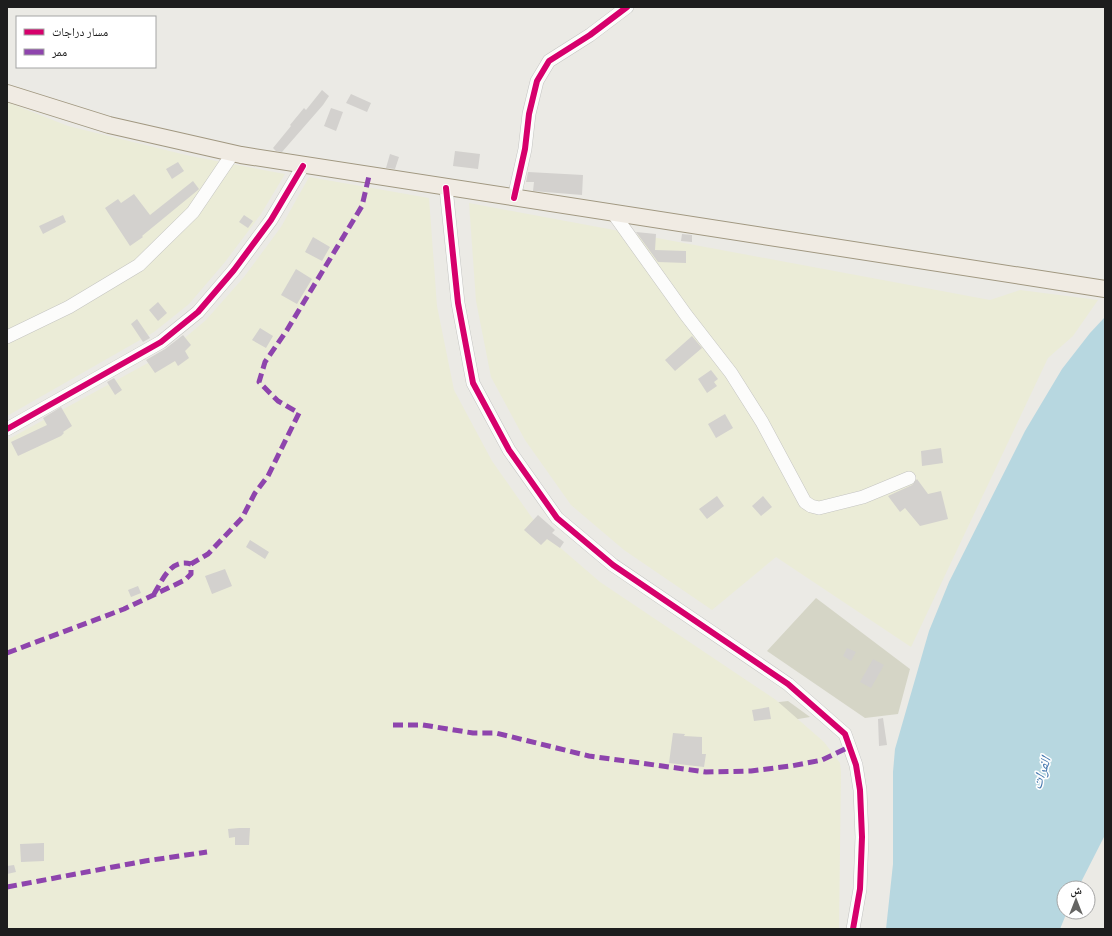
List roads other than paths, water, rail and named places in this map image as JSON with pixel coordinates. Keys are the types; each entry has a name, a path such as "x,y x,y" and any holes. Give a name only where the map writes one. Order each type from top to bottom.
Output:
{"main road":[{"path":"7,93 109,125 233,153 303,166 1105,289"}],"street":[{"path":"514,198 526,149 529,114 537,81 550,61 590,35 627,7"},
{"path":"7,337 69,307 139,265 193,212 233,153"},
{"path":"7,429 161,342 198,312 234,270 271,220 303,166"},
{"path":"446,188 458,303 473,383 509,450 557,518 613,565 788,684 845,734 856,764 860,790 862,837 860,889 854,929"},
{"path":"613,213 686,315 731,373 762,422 801,498 805,502 811,506 819,508 863,497 910,478"}],"water":[{"name":"الفرات","path":"1105,317 1105,835 1082,880 1056,880 1056,920 1064,920 1060,929 886,929 893,864 893,772 895,749 929,631 949,582 1025,431 1062,369 1090,333"}]}
